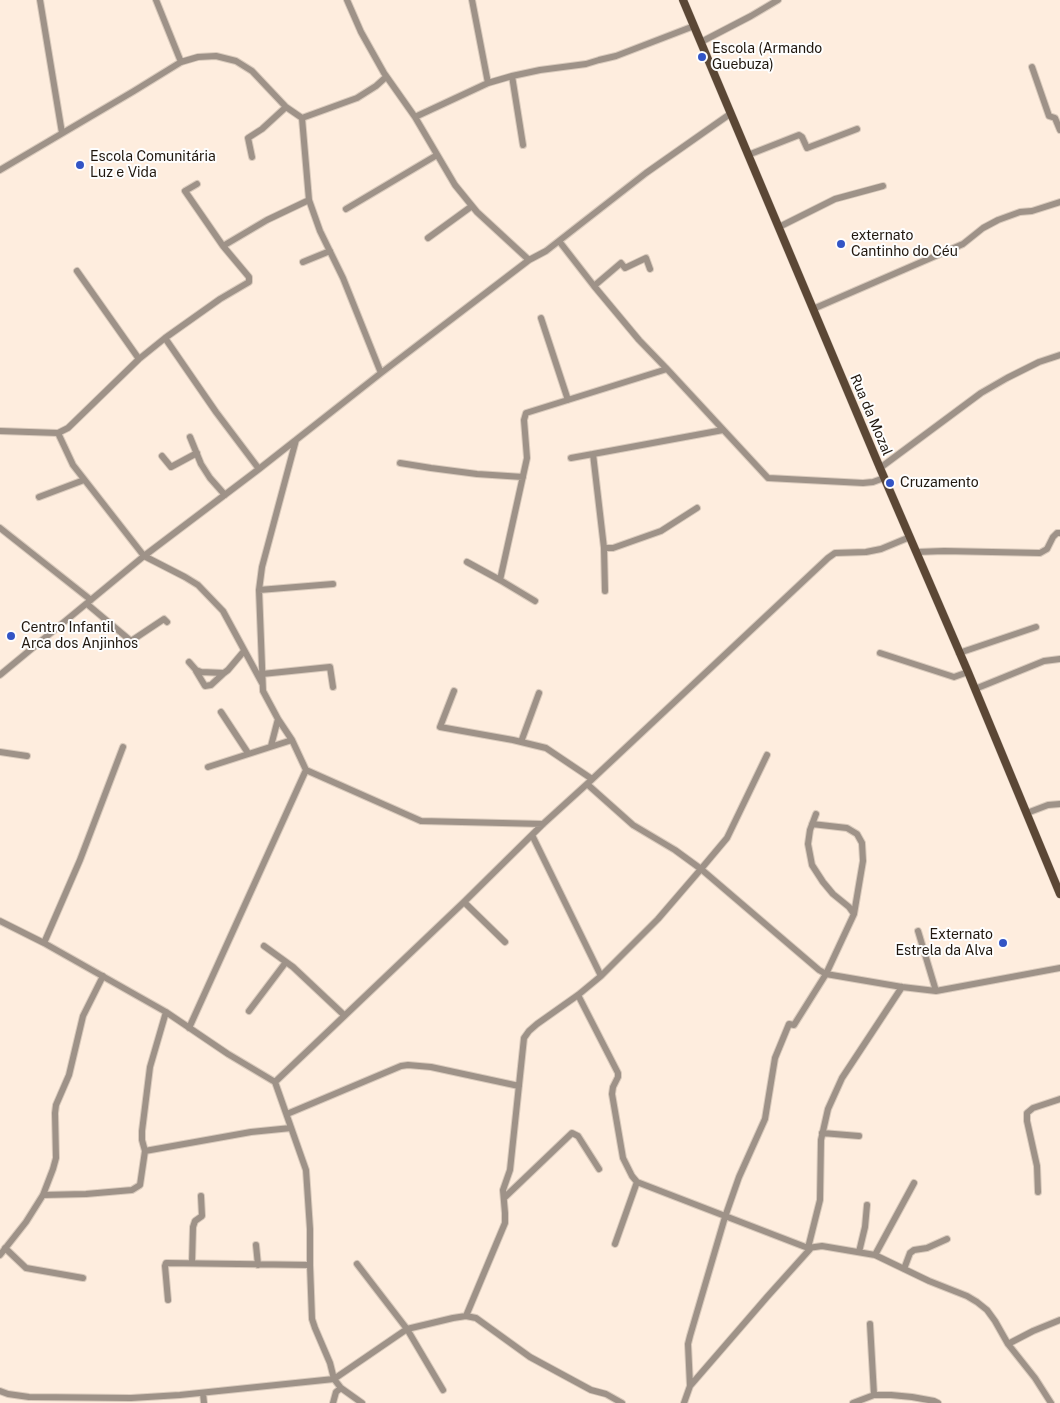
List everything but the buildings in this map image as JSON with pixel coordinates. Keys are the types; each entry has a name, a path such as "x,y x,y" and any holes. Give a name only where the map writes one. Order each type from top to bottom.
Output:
{"main road":[{"name":"Rua da Mozal","path":"683,0 1060,894"}],"street":[{"path":"40,0 62,133"},
{"path":"156,0 180,62"},
{"path":"346,0 386,77 415,117 455,185 472,206 529,260"},
{"path":"472,0 488,83"},
{"path":"701,42 778,0"},
{"path":"415,117 488,83 512,76 593,62 616,56 694,26"},
{"path":"0,170 127,96 180,62 198,57 216,56 236,61 252,71 286,107 302,118"},
{"path":"1032,67 1049,116 1058,118 1060,130"},
{"path":"512,76 516,111 523,145"},
{"path":"302,118 357,98 386,77"},
{"path":"252,157 248,138 262,129 286,107"},
{"path":"0,675 144,556 259,470 381,373 529,260 546,251 646,173 730,114"},
{"path":"302,118 309,200 320,231 343,278 381,373"},
{"path":"748,155 799,135 802,136 807,148 857,129"},
{"path":"346,209 437,155"},
{"path":"0,431 58,433 68,428 139,359 165,338 220,298 250,282 249,277 223,246 185,191 197,184"},
{"path":"779,227 835,199 883,186"},
{"path":"223,246 267,220 309,200"},
{"path":"813,308 963,244 998,220 1020,212 1032,211 1060,202"},
{"path":"428,238 472,206"},
{"path":"559,241 639,340 768,478 863,483 884,478"},
{"path":"303,262 330,251"},
{"path":"594,286 621,263 624,268 646,258 650,269"},
{"path":"78,271 139,359"},
{"path":"541,318 568,400"},
{"path":"165,338 259,470"},
{"path":"880,468 982,393 1007,378 1060,354"},
{"path":"500,580 527,458 524,420 526,413 667,369"},
{"path":"571,458 723,430"},
{"path":"58,433 73,465 144,556 198,585 223,611 262,684"},
{"path":"190,437 210,478 226,495"},
{"path":"296,440 262,567 259,590 263,691 292,740 306,770 421,821 543,824"},
{"path":"162,456 171,467 197,453"},
{"path":"593,454 604,548 605,592"},
{"path":"400,463 478,474 523,477"},
{"path":"39,497 84,480"},
{"path":"604,548 613,548 661,531 697,508"},
{"path":"0,528 89,602 131,641 164,619 167,622"},
{"path":"917,552 1040,553 1047,549 1053,537 1060,533"},
{"path":"276,1082 543,824 828,558 835,553 866,552 881,549 910,537"},
{"path":"467,562 535,600"},
{"path":"259,590 333,584"},
{"path":"959,653 1036,627"},
{"path":"189,662 205,686 211,685 228,670 244,651"},
{"path":"880,653 954,677 968,672"},
{"path":"975,689 1044,661 1060,659"},
{"path":"262,674 330,667 333,687"},
{"path":"196,670 224,673"},
{"path":"454,691 440,727 520,742 549,750 590,782 633,825 675,850 701,870 818,970 826,974 902,987 936,990 1060,968"},
{"path":"520,742 539,694"},
{"path":"221,712 248,754"},
{"path":"271,746 278,719"},
{"path":"208,766 292,740"},
{"path":"44,944 80,860 123,747"},
{"path":"0,752 28,756"},
{"path":"466,1316 505,1223 503,1190 510,1170 524,1038 528,1031 601,976 658,919 701,870 727,838 768,755"},
{"path":"189,1028 306,770"},
{"path":"1027,812 1048,805 1060,804"},
{"path":"816,814 808,844 812,865 833,894 849,907 854,914"},
{"path":"690,1386 688,1344 725,1217 739,1177 765,1119 775,1058 788,1024 794,1025 826,974 854,914 863,861 862,843 857,834 848,828 812,824"},
{"path":"532,835 601,976"},
{"path":"464,902 505,942"},
{"path":"0,921 104,976 166,1012 228,1054 276,1082 306,1170 310,1229 312,1318 330,1362 334,1379 341,1388 362,1403"},
{"path":"918,931 920,943 936,990"},
{"path":"264,946 293,967 344,1016"},
{"path":"249,1010 286,962"},
{"path":"0,1255 26,1222 43,1195 56,1158 54,1113 56,1105 69,1076 83,1016 104,976"},
{"path":"810,1248 820,1200 822,1133 828,1109 842,1078 902,987"},
{"path":"578,995 618,1073 612,1094 623,1158 637,1182 810,1248"},
{"path":"43,1195 132,1190 140,1185 145,1151 142,1132 150,1067 166,1012"},
{"path":"287,1114 400,1066 408,1065 431,1067 519,1086"},
{"path":"1038,1192 1037,1166 1027,1113 1033,1108 1060,1099"},
{"path":"145,1151 251,1132 292,1128"},
{"path":"504,1198 572,1133 578,1136 600,1169"},
{"path":"822,1133 859,1136"},
{"path":"615,1244 637,1182"},
{"path":"875,1255 914,1183"},
{"path":"192,1263 193,1227 195,1221 202,1216 201,1196"},
{"path":"859,1252 866,1227 867,1205"},
{"path":"904,1269 910,1253 914,1250 927,1248 947,1239"},
{"path":"256,1245 258,1265"},
{"path":"684,1403 690,1386 767,1296 810,1248 815,1246 875,1255 977,1302 995,1321 1008,1344 1050,1403"},
{"path":"5,1248 26,1268 83,1278"},
{"path":"168,1300 166,1263 310,1265"},
{"path":"357,1264 407,1330 443,1390"},
{"path":"0,1391 29,1397 122,1398 203,1393 334,1379 407,1330 466,1316 476,1318 530,1358 591,1390 606,1394 622,1403"},
{"path":"1008,1344 1060,1320"},
{"path":"870,1324 874,1395"},
{"path":"333,1403 336,1392 341,1388"},
{"path":"203,1393 204,1403"},
{"path":"853,1403 874,1395 912,1397 938,1403"}],"place":[{"name":"Escola (Armando Guebuza)","path":"702,57"},
{"name":"Escola Comunitária Luz e Vida","path":"80,165"},
{"name":"externato Cantinho do Céu","path":"841,244"},
{"name":"Cruzamento","path":"890,483"},
{"name":"Centro Infantil Arca dos Anjinhos","path":"11,636"},
{"name":"Externato Estrela da Alva","path":"1003,943"}]}
